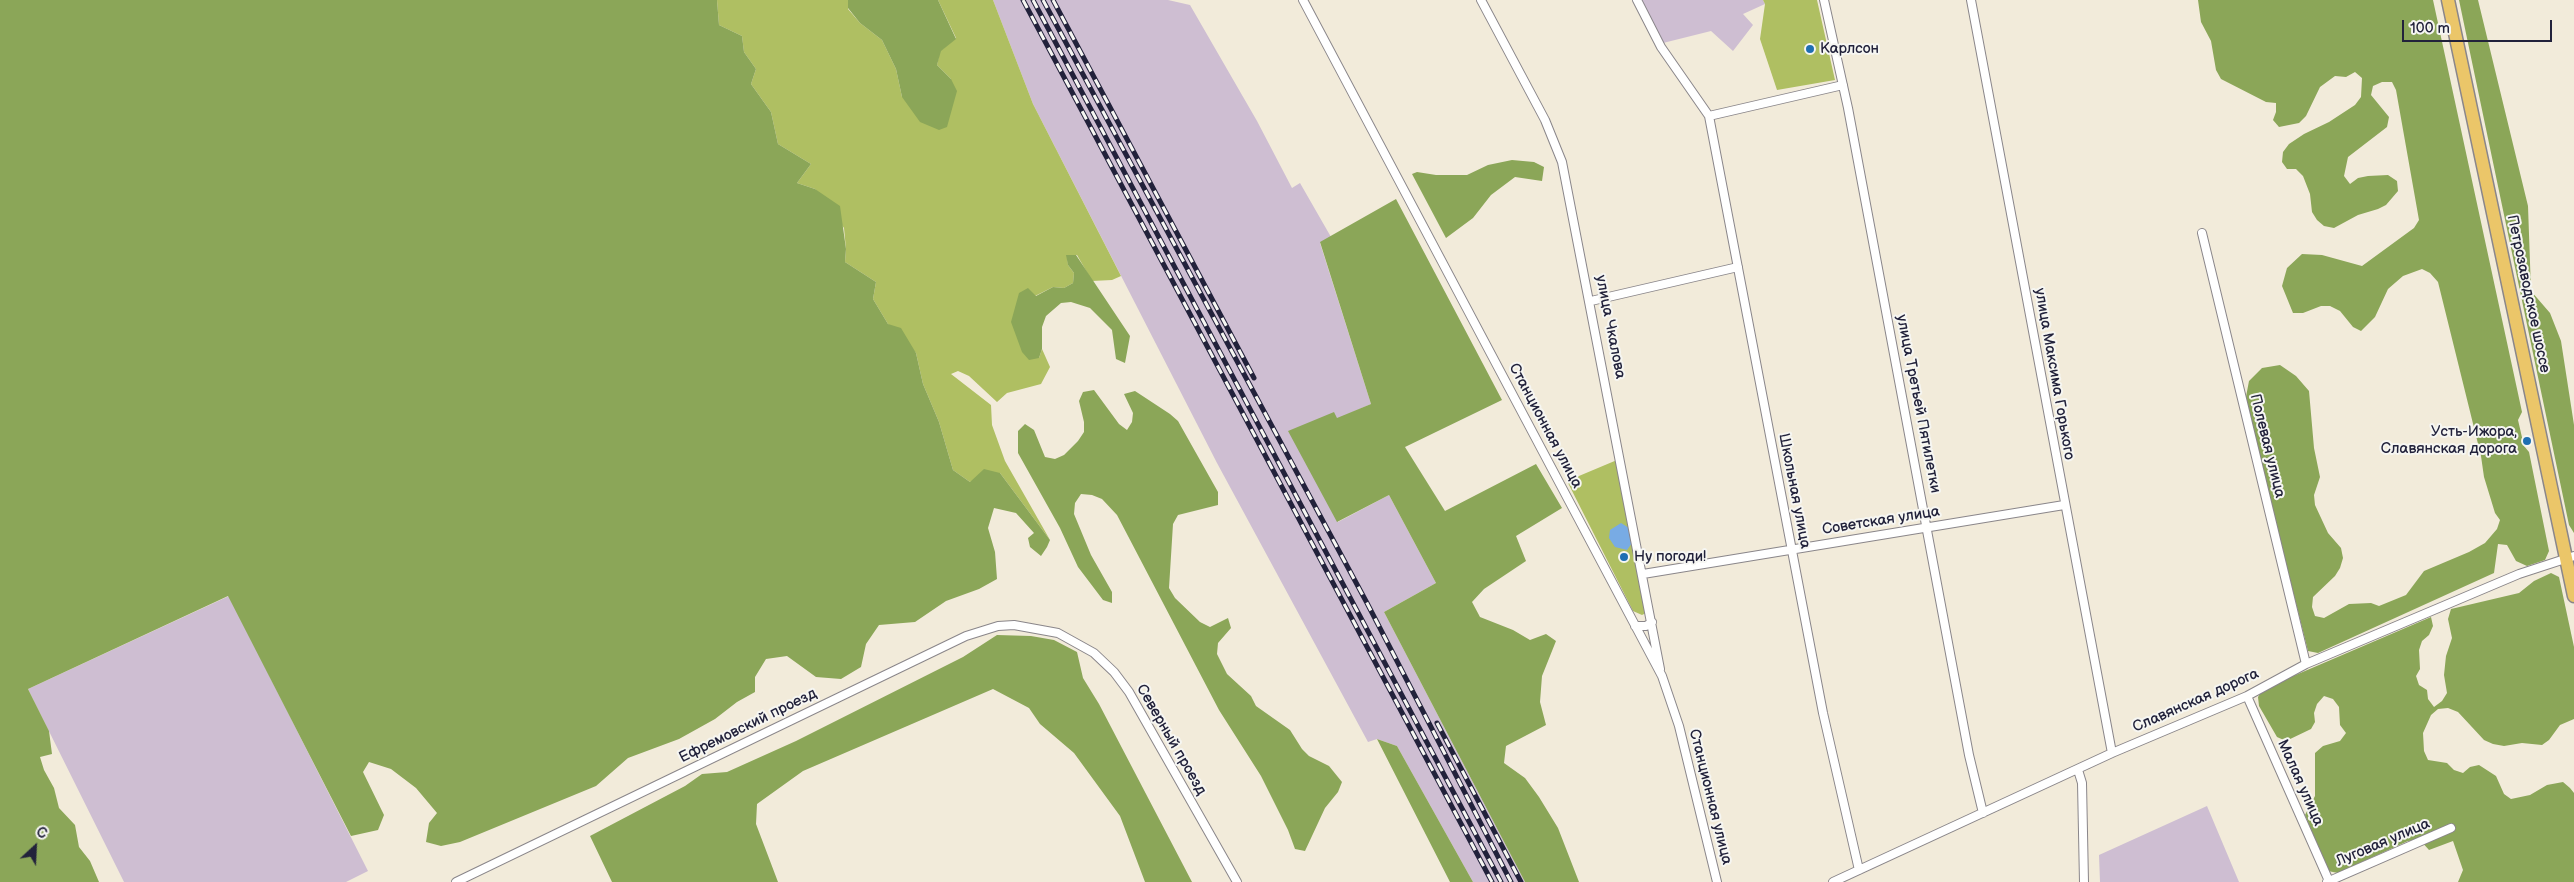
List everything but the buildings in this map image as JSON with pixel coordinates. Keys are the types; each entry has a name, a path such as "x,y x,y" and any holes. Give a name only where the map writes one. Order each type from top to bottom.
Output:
{"main road":[{"name":"Петрозаводское шоссе","path":"2448,0 2570,557 2574,596"}],"street":[{"name":"Станционная улица","path":"1303,0 1662,676 1677,718 1717,882"},
{"name":"улица Чкалова","path":"1481,0 1545,120 1558,149 1568,185 1662,676"},
{"path":"1637,0 1661,47 1709,116 1843,85"},
{"name":"улица Третьей Пятилетки","path":"1824,0 1843,85 1969,756 1983,813"},
{"name":"улица Максима Горького","path":"1971,0 2064,505 2112,753"},
{"name":"Школьная улица","path":"1709,116 1823,713 1859,870"},
{"name":"Полевая улица","path":"2202,234 2306,664"},
{"path":"1591,301 1738,267"},
{"name":"Советская улица","path":"1643,574 2064,505"},
{"name":"Славянская дорога","path":"1832,882 2112,753 2247,696 2306,664 2519,574 2570,557"},
{"path":"1634,626 1646,626 1652,622"},
{"name":"Ефремовский проезд","path":"456,882 966,636 998,626 1014,625 1058,633"},
{"name":"Северный проезд","path":"1058,633 1094,653 1114,672 1129,692 1237,882"},
{"name":"Малая улица","path":"2247,696 2328,882"},
{"path":"2078,770 2082,782 2084,882"},
{"name":"Луговая улица","path":"2328,882 2451,828"}],"shaded area":[{"path":"993,0 1168,0 1190,5 1257,121 1292,188 1300,183 1331,237 1320,243 1371,404 1337,419 1333,412 1338,522 1389,495 1436,583 1384,612 1525,882 1473,882 1397,746 1377,739 1368,742 1217,463 1033,104"},
{"path":"1640,0 1763,0 1765,4 1743,14 1753,25 1733,51 1711,31 1663,43"},
{"path":"229,596 368,871 346,882 124,882 28,689"},
{"path":"2207,806 2239,882 2100,882 2099,855"}],"green space":[{"path":"0,0 717,0 719,25 742,36 744,52 756,69 751,84 771,112 778,144 811,164 797,183 815,189 840,206 846,249 845,262 876,282 873,299 888,324 901,328 916,353 923,384 939,422 953,470 970,482 984,469 1000,473 1050,540 1047,547 1041,556 1030,547 1028,538 1034,533 1016,513 994,508 988,528 995,552 997,579 979,589 946,601 915,622 879,625 866,644 861,667 841,679 816,677 787,656 766,659 755,677 755,692 737,702 715,719 679,739 628,758 596,786 460,842 441,846 426,842 429,823 437,813 416,788 391,769 369,762 363,772 384,815 378,830 351,836 228,596 28,689 49,731 52,754 40,757 44,770 54,788 59,808 75,825 79,847 90,861 99,882 0,882"},
{"path":"717,0 848,0 848,9 860,23 882,40 896,69 902,97 951,79 937,65 940,51 956,38 938,0 993,0 1033,104 1121,276 1112,280 1092,281 1077,255 1067,255 1068,265 1074,273 1073,283 1064,288 1053,287 1035,296 1039,358 1042,349 1050,367 1041,384 1007,393 997,402 969,376 958,371 951,374 991,405 992,425 1005,461 1050,540 1000,473 970,482 953,470 939,422 923,384 916,353 888,324 873,299 876,282 845,262 844,228 815,189 797,183 811,164 778,144 771,112 751,84 756,69 744,52 742,36 719,25"},
{"path":"848,0 938,0 956,39 941,51 937,65 951,79 957,91 947,127 939,130 920,122 902,97 896,69 882,40 860,23 848,8"},
{"path":"1763,0 1817,0 1835,80 1777,90 1760,39 1765,4"},
{"path":"2198,0 2433,0 2522,412 2518,420 2524,446 2529,452 2549,551 2545,560 2527,566 2516,561 2507,545 2498,544 2494,573 2318,653 2308,651 2245,402 2249,381 2262,368 2280,365 2296,376 2309,391 2314,448 2320,477 2314,495 2315,505 2328,533 2341,548 2343,558 2335,576 2313,597 2312,607 2315,616 2324,618 2349,604 2371,603 2379,606 2406,595 2424,571 2469,552 2485,543 2497,529 2500,520 2495,513 2484,477 2481,456 2438,282 2430,273 2422,269 2403,276 2388,289 2375,317 2361,331 2353,327 2340,311 2330,306 2321,306 2303,313 2293,313 2282,286 2287,268 2302,254 2322,255 2362,266 2414,228 2419,220 2396,90 2392,82 2382,82 2373,86 2371,95 2389,117 2387,127 2348,157 2344,176 2350,184 2358,178 2388,175 2397,181 2398,191 2386,205 2378,209 2358,215 2334,228 2324,226 2312,212 2310,194 2303,176 2296,169 2287,169 2282,162 2283,152 2289,144 2304,134 2329,122 2355,105 2361,97 2362,78 2355,72 2346,77 2335,76 2320,87 2306,116 2299,123 2279,127 2273,120 2276,112 2276,103 2266,102 2221,79 2216,70 2211,41 2201,22"},
{"path":"2459,0 2478,0 2528,206 2531,291 2550,313 2561,341 2574,425 2574,533 2569,525"},
{"path":"1512,160 1534,162 1544,167 1542,181 1515,177 1491,195 1473,218 1446,238 1412,174 1417,172 1436,175 1467,175 1488,165"},
{"path":"1396,199 1502,400 1405,447 1445,511 1536,464 1562,508 1516,536 1526,561 1484,589 1472,602 1480,617 1513,630 1530,640 1546,634 1556,641 1542,676 1540,702 1546,725 1506,746 1504,763 1525,778 1539,797 1558,828 1579,882 1525,882 1384,612 1436,583 1389,495 1337,522 1288,431 1334,412 1337,418 1371,404 1320,242"},
{"path":"1066,255 1076,255 1130,336 1125,363 1116,359 1112,330 1090,308 1071,302 1061,303 1046,316 1042,327 1042,349 1039,358 1029,360 1022,352 1011,322 1019,293 1028,288 1036,296 1053,287 1064,288 1073,283 1074,273 1068,265"},
{"path":"1094,390 1119,424 1127,430 1132,422 1133,413 1124,394 1135,391 1170,414 1178,421 1218,492 1218,505 1178,515 1173,524 1169,588 1175,598 1200,622 1210,627 1228,618 1231,628 1218,643 1217,654 1227,674 1251,696 1256,706 1290,730 1302,749 1309,756 1329,766 1342,782 1338,792 1325,808 1305,851 1295,849 1288,830 1261,776 1219,710 1117,515 1102,499 1092,495 1081,494 1075,503 1074,514 1091,555 1112,592 1112,603 1103,600 1078,567 1060,528 1018,453 1018,431 1025,424 1034,430 1045,457 1055,459 1064,455 1084,432 1084,422 1079,401 1083,392"},
{"path":"1617,460 1646,613 1642,615 1633,611 1567,481"},
{"path":"2551,573 2559,577 2574,647 2574,719 2560,725 2549,740 2542,745 2522,743 2504,746 2484,740 2458,712 2448,708 2438,709 2431,715 2423,733 2424,751 2428,760 2447,763 2454,770 2463,773 2470,767 2479,765 2496,776 2504,794 2511,799 2530,795 2547,785 2563,782 2570,788 2574,793 2574,882 2458,882 2463,870 2453,841 2429,850 2420,840 2408,841 2338,873 2328,871 2305,815 2315,796 2315,753 2323,746 2340,741 2346,733 2340,725 2339,707 2333,699 2324,696 2317,704 2314,713 2315,722 2311,729 2286,741 2277,737 2259,706 2258,697 2263,689 2431,617 2433,626 2429,635 2422,641 2419,650 2420,669 2416,676 2419,685 2427,690 2428,699 2434,707 2442,701 2447,693 2444,675 2446,656 2452,638 2448,619 2451,609 2519,593 2534,581"},
{"path":"997,635 1031,636 1054,640 1077,652 1083,678 1099,704 1192,882 1145,882 1120,816 1074,753 1040,724 1029,708 993,689 803,771 757,804 756,824 778,882 612,882 590,836 685,786 702,774 727,772 796,741 963,657"},
{"path":"1377,739 1397,746 1473,882 1450,882"}],"water":[{"path":"1621,523 1629,528 1632,543 1627,550 1615,547 1609,538 1610,530"}],"railway":[{"path":"1023,0 1492,882"},
{"path":"1033,0 1501,882"},
{"path":"1043,0 1367,603 1511,882"},
{"path":"1053,0 1254,378"},
{"path":"1437,723 1521,882"}],"place":[{"name":"Карлсон","path":"1810,49"},
{"name":"Усть-Ижора, Славянская дорога","path":"2527,441"},
{"name":"Ну погоди!","path":"1624,557"}]}
